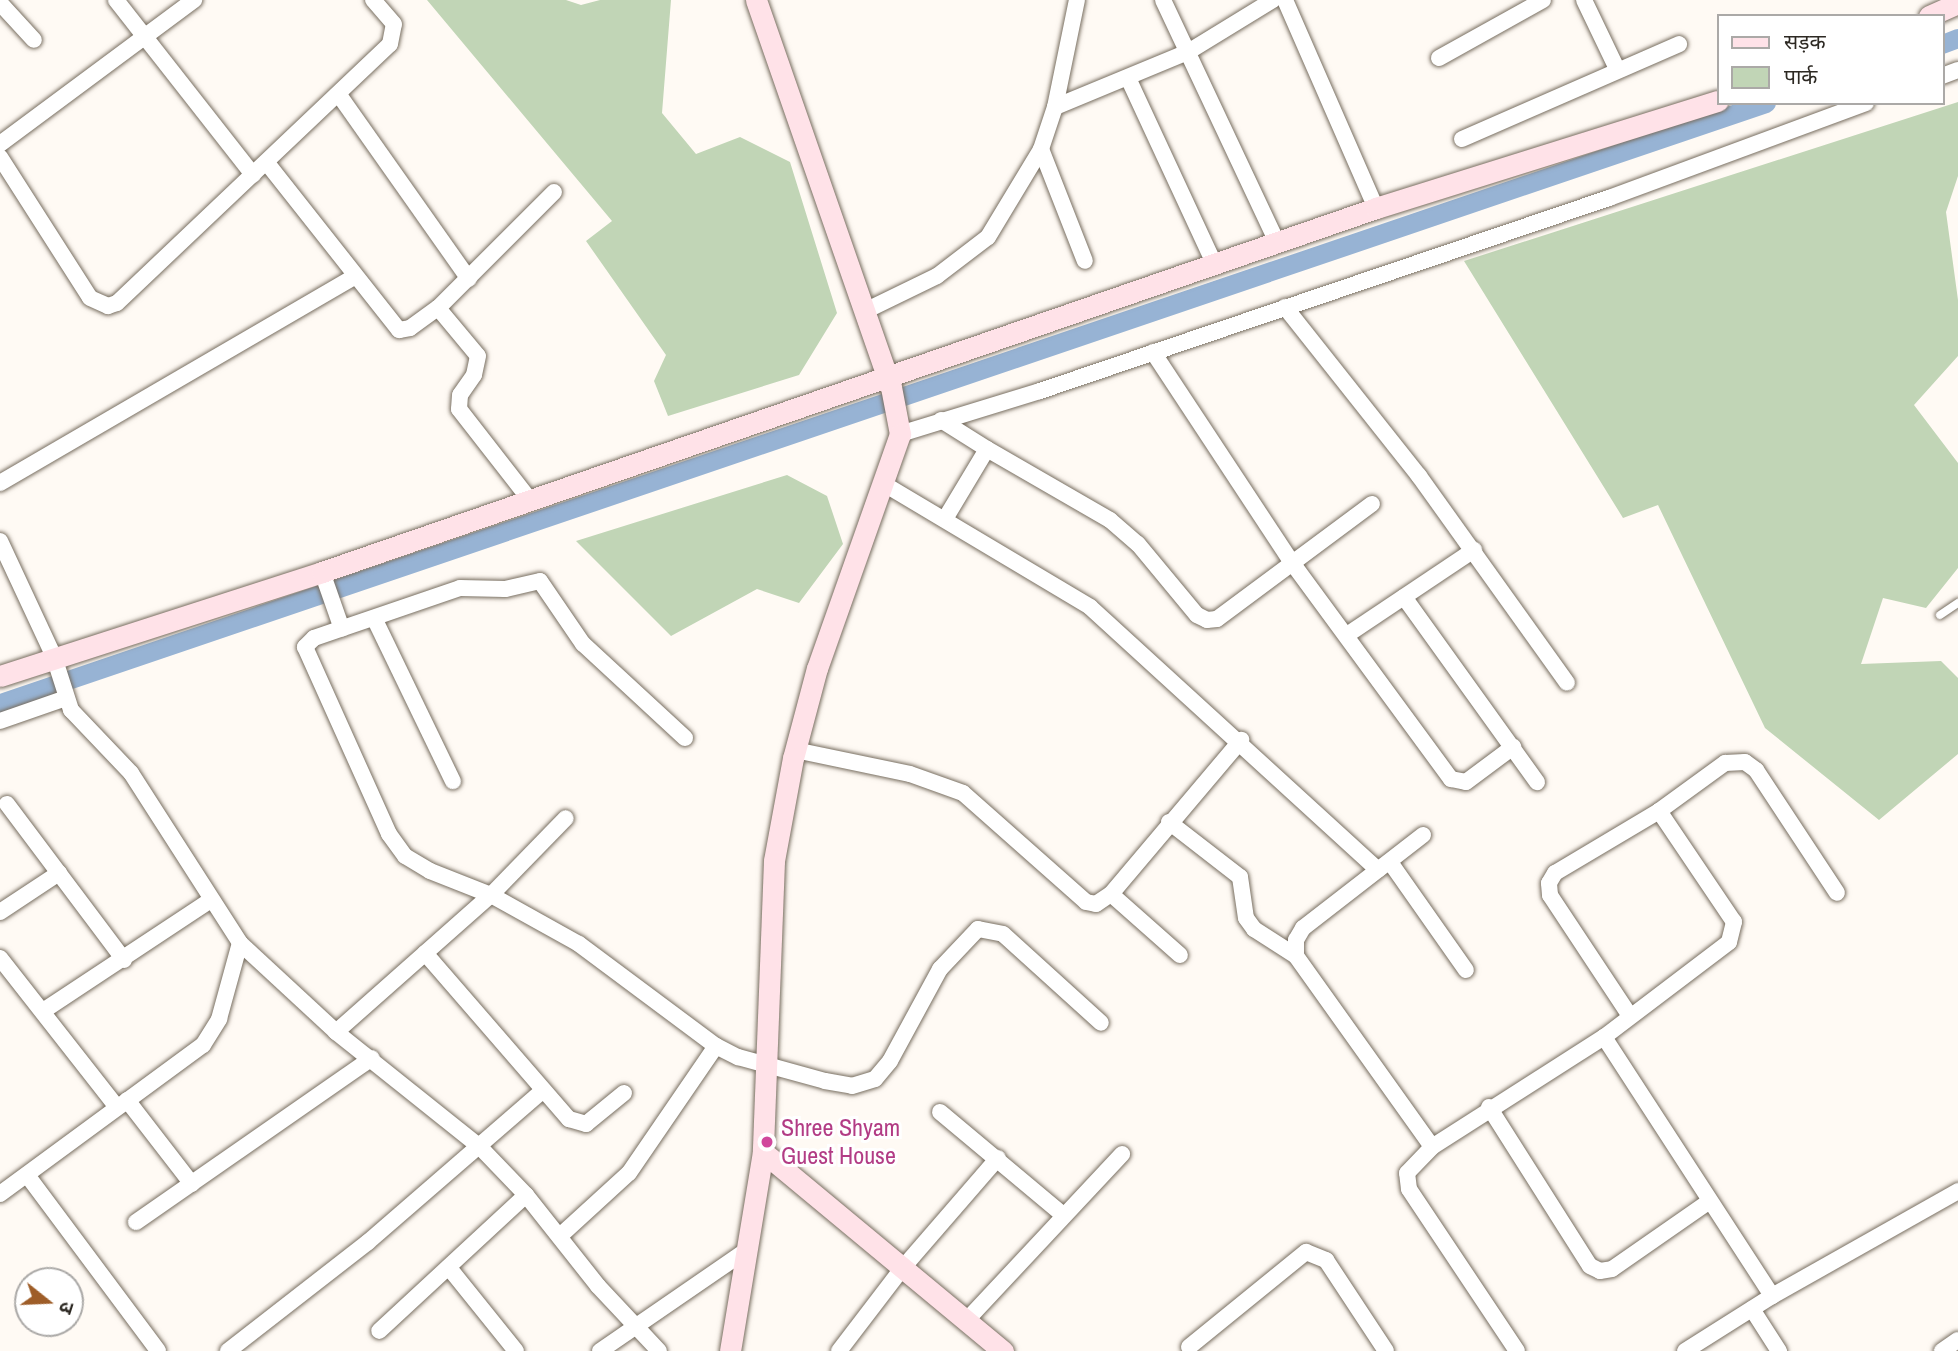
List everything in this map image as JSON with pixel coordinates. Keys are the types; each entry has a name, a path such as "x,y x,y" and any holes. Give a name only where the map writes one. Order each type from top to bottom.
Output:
{"street":[{"path":"116,0 253,175"},
{"path":"0,144 194,0"},
{"path":"0,157 90,298 108,306 267,163 390,44 396,33 390,17 373,0"},
{"path":"730,1351 763,1152 774,861 795,750 817,668 884,484 900,424 890,382 756,0"},
{"path":"864,311 964,259 988,237 1041,149 1055,107 1077,0"},
{"path":"1163,0 1277,242"},
{"path":"1055,107 1129,80 1188,52 1273,0"},
{"path":"1285,0 1376,208"},
{"path":"1439,58 1543,0"},
{"path":"1584,0 1617,69"},
{"path":"0,3 34,40"},
{"path":"1933,14 1958,3"},
{"path":"1462,139 1679,44"},
{"path":"1129,80 1215,265"},
{"path":"339,95 469,279"},
{"path":"0,676 55,662 323,579 529,499 890,382 1376,208 1716,102"},
{"path":"900,424 941,420 1153,352 1609,198 1861,105"},
{"path":"1041,149 1086,261"},
{"path":"267,163 354,277 399,330 410,328 438,308 554,192"},
{"path":"0,483 354,277"},
{"path":"1285,307 1474,550 1567,683"},
{"path":"438,308 478,356 474,375 460,395 459,409 529,499"},
{"path":"1153,352 1293,564 1348,635 1451,779 1466,782 1513,747"},
{"path":"941,420 1110,520 1138,544 1197,615 1207,620 1217,619 1372,504"},
{"path":"945,519 987,449"},
{"path":"884,484 1090,607 1384,866 1466,970"},
{"path":"0,541 55,662 66,698 76,718 143,789 240,943 336,1032 372,1058 479,1146 561,1236 632,1326 659,1351"},
{"path":"1348,635 1474,550"},
{"path":"323,579 341,629"},
{"path":"685,738 583,644 540,581 505,589 460,589 309,641 306,654 389,834 405,856 430,871 491,895 618,971 716,1046 765,1065 852,1086 875,1079 890,1061 940,968 978,929 1003,934 1101,1023"},
{"path":"1404,597 1537,782"},
{"path":"375,620 453,781"},
{"path":"0,721 66,698"},
{"path":"795,750 938,782 986,810 1086,902 1096,904 1111,894 1169,822 1241,740"},
{"path":"1630,1016 1550,895 1549,883 1555,873 1659,811 1725,763 1745,762 1756,769 1837,892"},
{"path":"7,804 124,960"},
{"path":"1517,1351 1409,1189 1407,1173 1432,1147 1489,1107 1604,1037 1729,942 1735,933 1734,922 1659,811"},
{"path":"336,1032 491,895 566,818"},
{"path":"1169,822 1240,877 1246,918 1254,929 1296,956 1432,1147"},
{"path":"1296,956 1296,940 1303,928 1423,835"},
{"path":"0,912 60,873"},
{"path":"1111,894 1180,955"},
{"path":"43,1011 124,960 211,900"},
{"path":"0,1194 122,1104 212,1033 240,943"},
{"path":"425,953 541,1092 577,1124 586,1124 624,1093"},
{"path":"0,958 191,1184"},
{"path":"1604,1037 1707,1203 1772,1296"},
{"path":"561,1236 629,1172 716,1046"},
{"path":"136,1222 372,1058"},
{"path":"228,1351 302,1296 541,1092"},
{"path":"1489,1107 1590,1266 1600,1271 1612,1269 1707,1203"},
{"path":"940,1112 1063,1215"},
{"path":"763,1152 901,1270 1003,1351"},
{"path":"965,1322 1122,1154"},
{"path":"839,1351 901,1270 998,1158"},
{"path":"27,1175 158,1351"},
{"path":"1685,1351 1772,1296 1958,1191"},
{"path":"379,1331 450,1269 526,1195"},
{"path":"600,1351 632,1326 747,1250"},
{"path":"1189,1347 1306,1252 1326,1260 1386,1351"},
{"path":"450,1269 516,1351"},
{"path":"1752,1309 1779,1351"},
{"path":"1942,1351 1958,1340"}],"lane":[{"path":"1940,615 1958,603"}],"green space":[{"path":"427,0 566,0 581,5 600,0 671,0 662,113 696,154 740,137 790,162 837,313 799,375 668,416 654,381 666,355 586,241 612,221"},
{"path":"1958,102 1958,176 1946,212 1958,300 1958,356 1914,405 1958,463 1958,568 1926,608 1883,598 1861,664 1941,661 1958,678 1958,754 1879,820 1765,728 1658,505 1623,518 1464,261"},
{"path":"787,475 827,496 843,544 799,603 757,589 671,636 576,541"}],"waterway":[{"path":"1944,43 1958,38"},
{"path":"0,703 1760,105"}],"place":[{"name":"Shree Shyam Guest House","path":"767,1142"}]}
